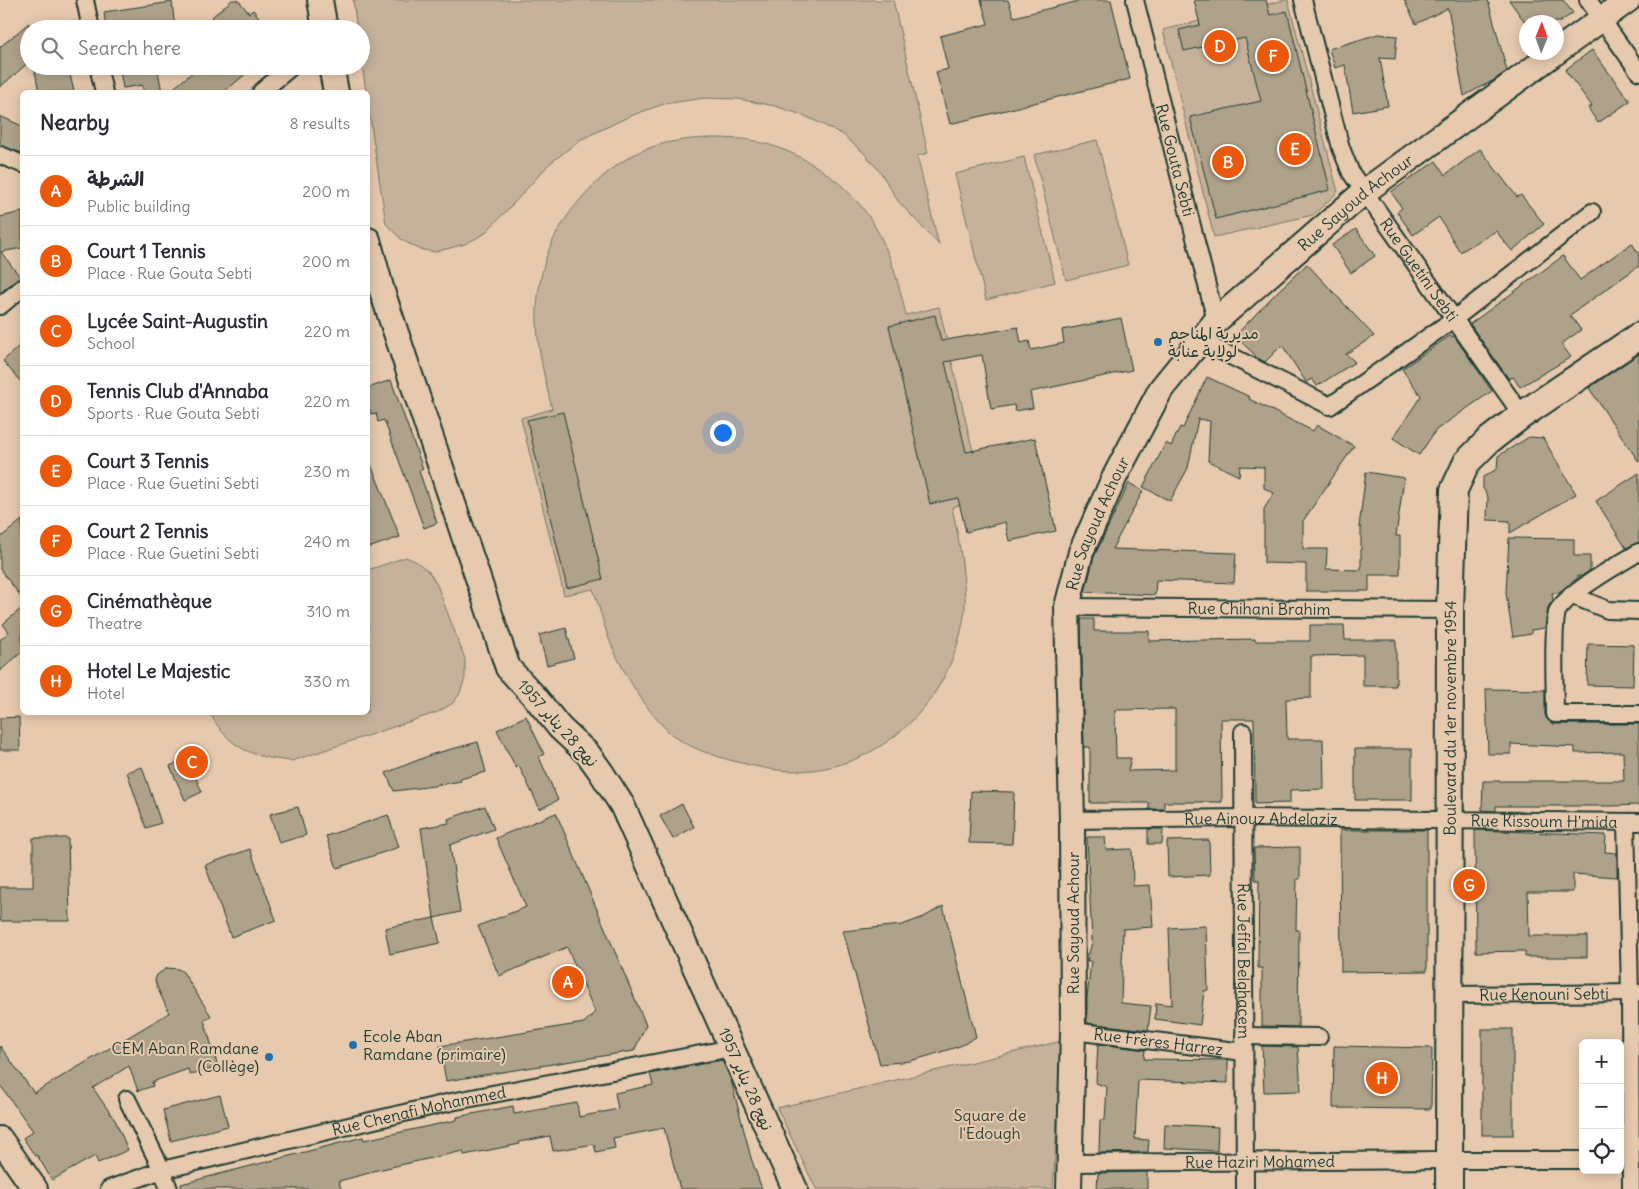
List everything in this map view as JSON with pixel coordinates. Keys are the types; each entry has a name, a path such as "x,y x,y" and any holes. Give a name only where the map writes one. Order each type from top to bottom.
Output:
{"main road":[{"path":"320,0 323,20"},
{"name":"Rue Sayoud Achour","path":"1564,46 1628,0"},
{"name":"Rue Sayoud Achour","path":"1069,1189 1073,1030 1072,820 1067,607 1080,552 1115,476 1161,389 1216,321 1364,192 1545,60"},
{"path":"333,75 336,90"},
{"name":"نهج 28 يناير 1957","path":"370,254 375,289 508,668 560,728 588,754 602,772 622,805 795,1189"},
{"name":"Boulevard du 1er novembre 1954","path":"1449,1189 1450,610 1454,490 1467,462 1488,441 1522,415 1639,336"},
{"path":"0,1140 35,1189"}],"street":[{"path":"85,0 89,20"},
{"name":"Rue Gouta Sebti","path":"1135,0 1216,321"},
{"name":"Rue Guetini Sebti","path":"1303,0 1341,148 1351,173 1522,415"},
{"path":"1588,0 1639,72"},
{"path":"100,75 104,90"},
{"path":"263,90 281,75"},
{"path":"0,155 20,163"},
{"path":"1199,340 1330,406 1454,319 1592,212"},
{"path":"0,306 20,290"},
{"path":"1639,552 1571,596 1557,611 1555,714 1639,714"},
{"path":"1571,596 1608,610 1639,611"},
{"name":"Rue Chihani Brahim","path":"1067,607 1450,610"},
{"name":"Rue Jeffal Belghacem","path":"1243,732 1245,1189"},
{"name":"Rue Ainouz Abdelaziz","path":"1072,820 1242,818 1450,820"},
{"name":"Rue Kissoum H'mida","path":"1450,820 1633,822"},
{"path":"1631,1189 1634,993 1633,822"},
{"name":"Rue Kenouni Sebti","path":"1449,995 1634,993"},
{"name":"Rue Frères Harrez","path":"1073,1030 1244,1044 1319,1037"},
{"name":"Rue Chenafi Mohammed","path":"109,1189 162,1170 451,1102 732,1048"},
{"path":"127,1099 162,1170 169,1189"},
{"name":"Rue Haziri Mohamed","path":"1070,1163 1579,1160"}],"green space":[{"path":"353,0 893,0 928,153 917,156 939,245 898,201 881,173 865,154 842,134 805,116 775,106 738,99 704,98 664,104 630,116 580,140 549,164 484,234 465,244 435,252 419,249 402,240 386,224 370,118 370,90 366,90 364,75 370,75 370,20 356,20"},
{"path":"1288,0 1338,192 1313,215 1214,237 1163,30"},
{"path":"701,138 751,140 775,147 795,155 831,176 847,190 873,223 890,260 906,315 939,307 984,499 952,507 961,555 965,605 957,645 943,679 922,709 897,734 867,754 834,766 797,771 759,767 736,762 687,744 668,731 659,722 634,688 620,663 609,639 593,589 564,595 521,418 552,409 539,345 537,323 538,297 540,280 547,255 563,223 586,193 600,179 631,156 664,143"},
{"path":"1097,140 1128,265 1066,280 1034,155"},
{"path":"1024,157 1055,282 986,300 955,174"},
{"path":"406,557 417,562 429,572 437,585 465,659 465,678 459,695 453,703 438,712 292,761 278,760 254,754 234,743 225,735 211,715 370,715 370,569"},
{"name":"Square de l'Edough","path":"1062,1041 1053,1189 816,1189 777,1108"}],"building":[{"path":"232,0 238,0 249,13 253,10 261,20 214,20 212,17"},
{"path":"981,0 1008,0 1014,17 1083,0 1111,0 1130,79 950,124 936,72 948,69 940,36 988,24"},
{"path":"1194,0 1266,0 1270,15 1287,11 1330,190 1216,219 1190,117 1261,101 1245,38 1184,51 1179,30 1200,25"},
{"path":"1404,0 1488,0 1507,71 1464,96 1448,8 1416,24"},
{"path":"1509,0 1563,0 1573,13 1564,19 1564,15 1520,15"},
{"path":"172,2 174,20 105,20 104,12"},
{"path":"20,30 20,70 0,87 0,47"},
{"path":"1378,34 1397,36 1395,59 1380,58 1388,106 1353,112 1345,65 1335,68 1329,49"},
{"path":"1592,50 1630,101 1598,123 1588,108 1592,106 1565,70"},
{"path":"36,75 70,75 74,90 39,90"},
{"path":"121,75 159,75 162,90 143,90 142,85 123,88"},
{"path":"189,75 244,75 226,90 171,90"},
{"path":"0,116 20,125 20,152 0,145"},
{"path":"1480,149 1517,197 1521,195 1544,224 1512,251 1496,231 1460,252 1439,217 1413,235 1397,212 1402,208 1391,192 1436,161 1445,175"},
{"path":"20,212 20,248 1,252 20,278 0,293 0,217"},
{"path":"1356,229 1375,256 1351,273 1332,245"},
{"path":"1632,243 1639,255 1639,266 1570,315 1581,330 1561,344 1571,357 1520,387 1513,377 1509,379 1470,324 1563,256 1580,280"},
{"path":"1307,264 1374,336 1346,354 1355,362 1317,386 1312,379 1306,382 1282,345 1265,362 1258,358 1235,336"},
{"path":"935,315 941,341 1018,327 1021,343 1029,341 1031,350 1064,343 1062,330 1121,318 1132,370 1030,392 1033,408 1015,411 1014,405 991,409 982,355 945,362 966,452 1035,438 1056,531 1009,541 1005,522 966,532 958,498 930,504 889,326"},
{"path":"1451,335 1452,337 1454,336 1492,391 1436,430 1419,455 1393,438 1421,396 1402,369"},
{"path":"20,345 20,381 3,361"},
{"path":"1639,354 1639,462 1589,388"},
{"path":"1207,377 1250,397 1249,399 1313,431 1317,425 1354,446 1303,521 1303,549 1327,549 1326,569 1361,570 1361,527 1359,527 1366,472 1404,478 1396,536 1400,536 1400,575 1369,575 1369,591 1306,591 1306,564 1264,563 1264,509 1274,493 1264,488 1264,467 1240,466 1239,476 1208,461 1210,421 1198,419 1188,468 1170,501 1143,487 1166,443 1171,446 1180,427 1183,428"},
{"path":"391,380 423,469 419,471 437,523 424,528 384,420 378,422 376,413 371,414 370,387"},
{"path":"563,412 603,579 567,588 527,420"},
{"path":"1529,437 1543,438 1576,494 1510,533 1510,521 1487,520 1488,497 1483,488 1483,477 1497,469 1498,456"},
{"path":"370,462 400,537 370,547"},
{"path":"1639,473 1639,542 1626,548 1596,501"},
{"path":"1129,483 1143,491 1112,549 1236,553 1234,583 1156,580 1155,595 1085,592 1094,557"},
{"path":"20,522 20,595 0,569 0,538"},
{"path":"1509,538 1574,539 1574,556 1590,556 1590,570 1582,576 1578,576 1559,593 1552,593 1553,600 1548,607 1545,628 1531,630 1531,634 1513,637 1506,593"},
{"path":"20,610 20,654 0,671 0,640 9,632 3,624"},
{"path":"1081,619 1094,619 1094,631 1149,631 1149,641 1255,639 1255,641 1310,641 1310,625 1344,625 1345,640 1396,640 1396,686 1363,686 1363,655 1311,656 1311,698 1286,699 1287,739 1323,739 1324,789 1290,790 1290,803 1255,804 1254,719 1221,719 1222,802 1164,802 1164,809 1149,809 1149,803 1090,803 1090,747 1084,747","holes":["1175,709 1175,770 1128,771 1131,758 1116,758 1115,710"]},
{"path":"566,628 574,658 547,665 539,635"},
{"path":"1588,644 1634,645 1633,686 1587,685"},
{"path":"1486,689 1545,690 1545,715 1553,724 1639,724 1639,805 1496,806 1496,811 1482,810 1483,781 1624,781 1623,752 1575,753 1575,747 1511,744 1511,754 1488,754"},
{"path":"526,716 544,754 539,757 558,800 540,809 519,766 516,768 497,730"},
{"path":"19,717 20,750 0,750 0,718"},
{"path":"478,742 486,772 460,779 461,781 394,791 386,773 433,754"},
{"path":"1355,749 1412,749 1412,800 1355,800"},
{"path":"187,758 202,792 185,800 170,766"},
{"path":"142,767 161,823 146,828 127,772"},
{"path":"971,791 1014,792 1012,844 969,843"},
{"path":"682,804 694,827 673,839 660,816"},
{"path":"485,806 494,829 450,845 460,912 434,918 421,828 449,823 448,819"},
{"path":"298,807 306,835 279,843 270,814"},
{"path":"556,813 646,1025 634,1051 446,1081 440,1046 584,1023 595,1012 567,947 499,976 478,926 526,907 496,838"},
{"path":"388,815 399,847 337,868 326,836"},
{"path":"1148,829 1163,829 1162,844 1148,844"},
{"path":"1340,830 1427,830 1427,971 1341,972"},
{"path":"1475,830 1606,835 1605,852 1617,853 1617,877 1573,874 1573,892 1528,892 1529,936 1587,936 1587,957 1525,957 1525,951 1476,952"},
{"path":"1087,837 1105,837 1106,850 1132,849 1133,886 1150,885 1153,927 1123,929 1121,1003 1151,1006 1148,1030 1087,1023 1087,998 1091,961 1087,961 1092,942"},
{"path":"33,838 68,838 70,921 0,921 0,887 33,887"},
{"path":"1209,840 1210,875 1168,877 1167,841"},
{"path":"1300,847 1300,879 1297,879 1296,930 1299,930 1298,1027 1262,1026 1262,968 1258,968 1259,880 1255,880 1254,848"},
{"path":"250,849 276,920 231,937 205,865"},
{"path":"943,906 976,1037 960,1046 928,1056 910,1061 880,1064 843,931 902,925 924,917"},
{"path":"434,918 440,943 390,954 385,928"},
{"path":"1206,926 1208,990 1204,991 1200,1025 1155,1019 1156,1003 1172,1005 1169,928"},
{"path":"167,968 178,969 183,972 211,1016 204,1020 218,1067 190,1075 188,1069 152,1082 153,1086 138,1091 129,1066 93,1088 115,1120 128,1150 98,1163 95,1156 52,1180 37,1155 35,1156 23,1138 33,1131 0,1085 0,1046 34,1093 169,1013 155,980 157,975"},
{"path":"1482,1029 1513,1029 1513,1135 1482,1135"},
{"path":"1098,1044 1145,1050 1144,1059 1228,1060 1228,1083 1138,1080 1135,1139 1149,1140 1148,1152 1099,1153 1100,1120 1105,1120 1107,1087 1096,1083"},
{"path":"1262,1046 1298,1047 1301,1091 1264,1092"},
{"path":"1334,1046 1432,1048 1431,1109 1333,1108"},
{"path":"722,1060 731,1080 751,1158 762,1189 680,1189 664,1128 613,1138 615,1148 596,1152 594,1144 553,1151 550,1136 464,1155 463,1151 373,1171 339,1181 341,1189 182,1189 181,1184 363,1137 364,1140 457,1120 457,1117 513,1106 514,1114 577,1103 579,1117 618,1109 615,1093 653,1085 650,1074"},
{"path":"220,1095 228,1126 171,1141 163,1110"},
{"path":"1165,1124 1218,1127 1217,1151 1164,1148"},
{"path":"1147,1172 1147,1189 1097,1189 1098,1173"}],"place":[{"name":"Tennis Club d'Annaba","path":"1220,46"},
{"name":"Court 2 Tennis","path":"1273,56"},
{"name":"Court 3 Tennis","path":"1295,149"},
{"name":"Court 1 Tennis","path":"1228,162"},
{"name":"مديرية المناجم لولاية عنابة","path":"1158,342"},
{"name":"Lycée Saint-Augustin","path":"192,762"},
{"name":"Cinémathèque","path":"1469,885"},
{"name":"الشرطة","path":"568,982"},
{"name":"Ecole Aban Ramdane (primaire)","path":"353,1045"},
{"name":"CEM Aban Ramdane (Collège)","path":"269,1057"},
{"name":"Hotel Le Majestic","path":"1382,1078"}]}
